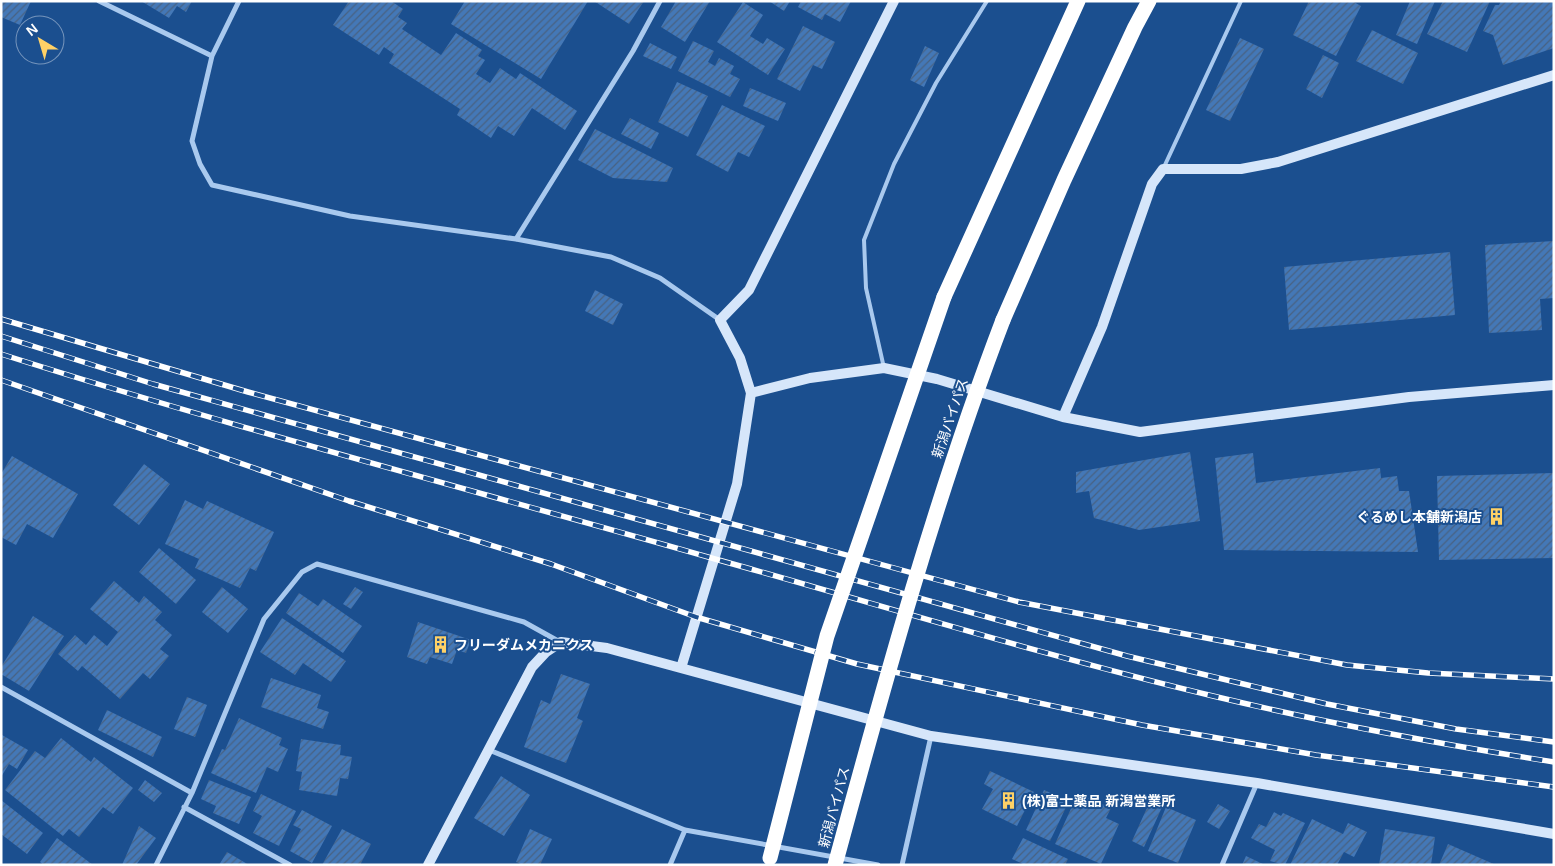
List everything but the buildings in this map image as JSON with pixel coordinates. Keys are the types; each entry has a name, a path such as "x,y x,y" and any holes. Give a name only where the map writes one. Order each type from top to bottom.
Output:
{"highway":[{"path":"770,862 827,636 944,297 1078,1"},
{"name":"新潟バイパス","path":"835,865 894,650 966,416 1003,320 1064,180 1149,1"}],"street":[{"path":"99,1 212,56"},
{"path":"240,1 212,56 192,141 200,164 212,185 350,216 516,239 611,258 660,278 720,320 740,358 751,393 737,484 681,668"},
{"path":"516,239 632,51 660,1"},
{"path":"720,320 749,290 894,1"},
{"path":"1063,416 1102,327 1152,184 1163,169 1241,169 1278,162 1554,75"},
{"path":"751,393 810,378 884,368 937,379 1063,416 1140,432 1410,397 1554,385"},
{"path":"156,865 192,793 264,619 302,572 318,564 524,622 560,642 608,648 931,736 1257,783 1554,834"},
{"path":"428,865 532,667 546,652 560,642"},
{"path":"1,687 192,793"},
{"path":"902,865 931,736"},
{"path":"488,750 685,830 878,865"},
{"path":"1222,865 1257,783"},
{"path":"184,808 290,865"},
{"path":"670,865 685,830"}],"lane":[{"path":"884,368 866,288 864,240 894,164 936,84 987,1"},
{"path":"1163,169 1241,1"}],"railway":[{"path":"1,319 248,392 1019,602 1347,665 1428,673 1554,679"},
{"path":"1,336 153,384 1127,656 1327,704 1456,729 1554,742"},
{"path":"1,354 268,434 1150,681 1340,724 1554,762"},
{"path":"1,380 349,501 551,564 696,617 857,664 1142,725 1316,755 1554,787"}],"place":[{"name":"ぐるめし本舗新潟店","path":"1496,517"},
{"name":"フリーダムメカニクス","path":"440,645"},
{"name":"(株)富士薬品 新潟営業所","path":"1008,801"}]}
